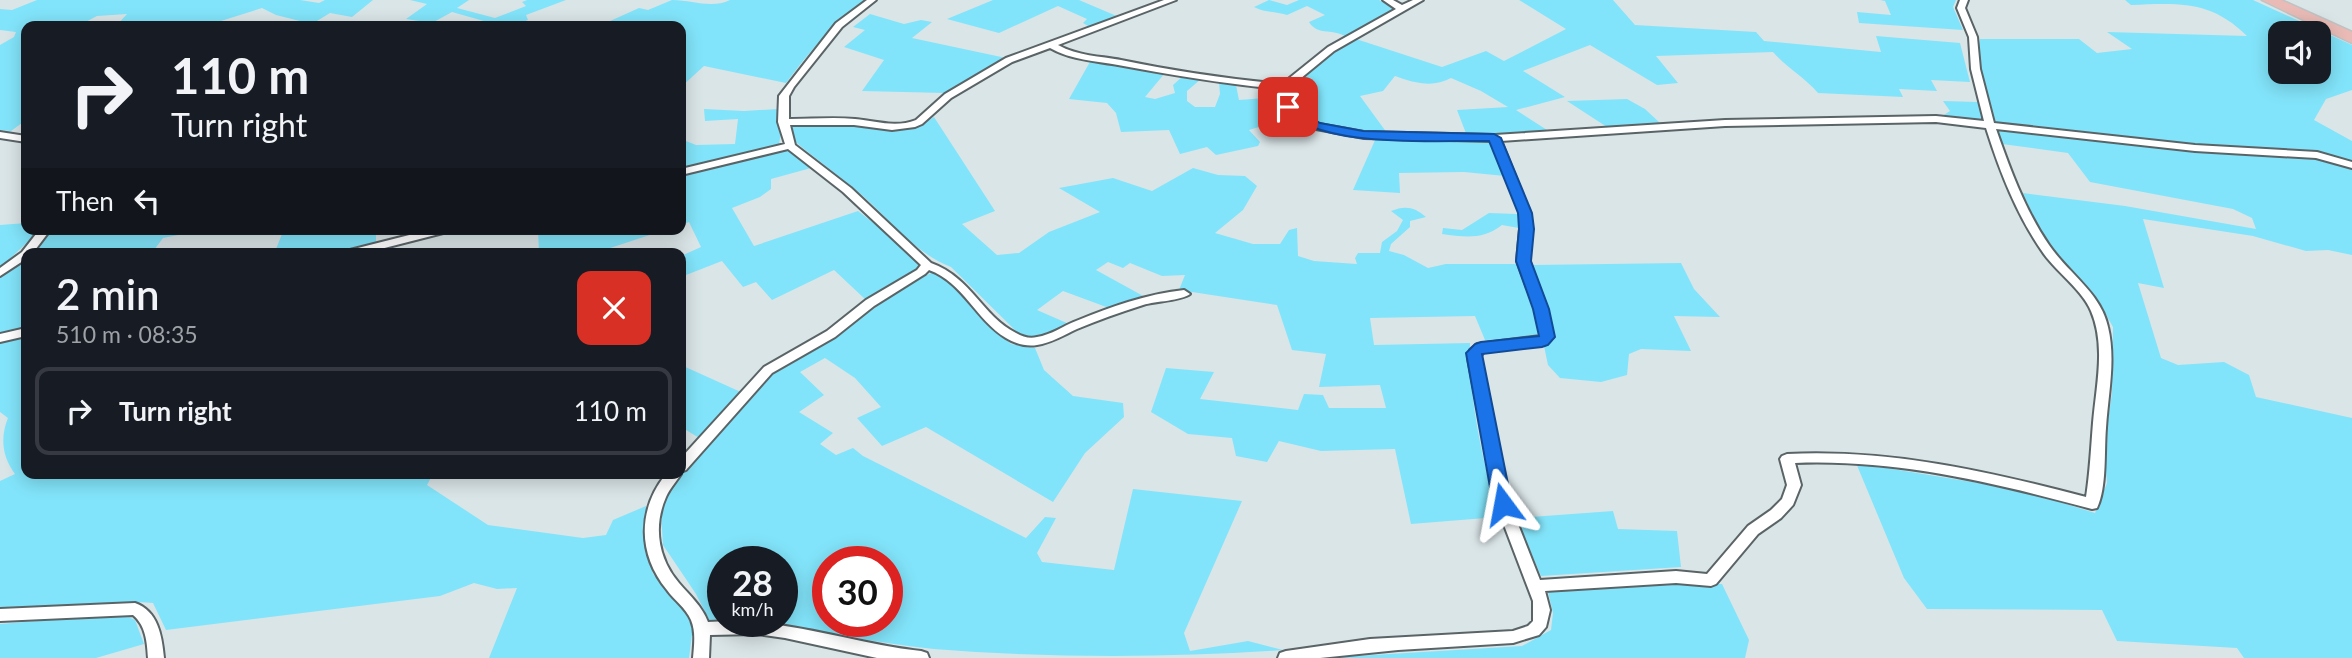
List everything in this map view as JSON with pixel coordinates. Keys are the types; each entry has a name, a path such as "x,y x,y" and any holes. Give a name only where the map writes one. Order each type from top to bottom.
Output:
{"main road":[{"path":"2271,2 2352,38"}],"street":[{"path":"872,0 839,25 784,96 783,121 790,146 847,190 927,265 945,271 1015,338 1025,341 1048,338 1077,324 1159,298 1184,294"},
{"path":"783,121 854,122 892,127 912,125 948,96 1026,53 1172,0"},
{"path":"1387,0 1402,9"},
{"path":"1052,45 1059,50 1169,73 1284,87 1334,47 1419,0"},
{"path":"1535,586 1676,577 1711,580 1753,530 1776,514 1788,501 1794,485 1787,458 1858,456 1989,478 2092,504 2098,476 2103,388 2104,347 2098,313 2089,298 2061,269 2029,223 1990,124 1973,60 1973,38 1961,8 1964,0"},
{"path":"1284,87 1288,107 1300,119 1334,130 1402,137 1494,138 1726,123 1923,119 1990,124 2195,148 2318,155 2352,165"},
{"path":"0,135 21,138"},
{"path":"1286,658 1344,647 1513,637 1529,633 1540,625 1544,615 1503,504 1474,358 1476,350 1481,347 1542,341 1547,337 1541,309 1523,261 1527,229 1525,213 1494,138"},
{"path":"686,171 790,146"},
{"path":"370,248 423,235"},
{"path":"0,273 21,258"},
{"path":"686,461 768,370 831,334 927,265"},
{"path":"0,338 21,333"},
{"path":"671,479 654,505 651,526 654,555 663,575 685,597 703,629 701,658"},
{"path":"0,615 135,609 146,617 155,645 156,658"},
{"path":"703,629 737,627 836,641 921,658"}],"shaded area":[{"path":"37,0 300,0 319,3 325,0 373,0 352,17 330,13 317,21 300,21 262,8 221,21 121,21 127,14 97,16 88,21 21,21 21,124 11,131 0,130 0,45 14,37 16,32 0,30 0,9 12,10"},
{"path":"410,0 469,0 457,8 495,18 526,6 522,2 527,0 566,0 526,15 528,20 526,21 484,21 452,12 436,21 406,19 427,4"},
{"path":"672,0 709,4 730,0 867,0 823,38 786,83 704,66 686,82 686,21 610,21 639,8 648,10"},
{"path":"993,0 1079,0 1119,17 1090,27 1083,23 1087,19 1058,6 999,33 947,19"},
{"path":"1269,0 1287,5 1299,0 1379,0 1395,9 1345,36 1316,29 1309,22 1325,15 1307,6 1287,15 1254,7"},
{"path":"1519,0 1613,0 1635,25 1756,32 1764,41 1881,52 1876,36 1960,43 1970,82 1931,80 1937,91 1899,89 1903,97 1818,93 1773,52 1656,56 1678,83 1657,85 1590,45 1523,71 1565,97 1516,110 1547,130 1467,136 1457,110 1508,107 1451,78 1437,83 1423,83 1395,76 1383,91 1360,96 1387,133 1346,130 1319,123 1297,109 1288,98 1291,89 1306,73 1356,39 1442,67 1486,51 1504,61 1566,29"},
{"path":"1880,0 1956,0 1953,7 1963,30 1859,23 1857,12 1891,15 1885,1"},
{"path":"2125,0 2253,0 2299,21 2268,21 2268,84 2331,84 2331,35 2352,45 2352,90 2326,99 2314,120 2352,141 2352,161 2319,153 2195,145 1994,122 1976,64 1980,39 2079,39 2097,53 2132,49 2107,32 2247,36 2234,24 2207,10 2194,6 2131,5"},
{"path":"870,14 904,24 921,20 932,22 912,38 1006,58 945,93 862,91 884,60 844,47 865,30 853,27"},
{"path":"1091,60 1165,73 1145,97 1155,99 1175,93 1173,85 1183,76 1201,79 1187,91 1187,101 1195,107 1215,107 1220,94 1219,82 1236,85 1239,100 1278,97 1291,117 1249,130 1260,142 1258,146 1216,155 1207,147 1180,154 1169,130 1121,132 1116,113 1107,103 1069,99"},
{"path":"1627,99 1645,109 1661,124 1607,127 1567,101"},
{"path":"1943,101 1978,102 1983,121 1942,116 1950,111"},
{"path":"704,109 778,109 781,133 779,144 686,168 686,141 696,145 735,144 738,119 705,121"},
{"path":"934,117 995,211 962,224 997,255 1019,253 1049,232 1100,212 1059,188 1113,178 1152,191 1193,168 1218,175 1245,176 1257,186 1243,210 1215,233 1253,244 1280,244 1289,230 1297,228 1298,256 1314,261 1357,264 1355,258 1358,253 1380,253 1382,242 1397,231 1403,220 1391,211 1410,208 1426,217 1410,221 1410,227 1391,244 1389,251 1404,255 1428,268 1446,264 1516,264 1541,333 1534,338 1485,340 1475,316 1370,318 1374,345 1470,343 1474,409 1498,517 1411,524 1395,449 1321,451 1279,441 1267,462 1236,456 1232,438 1188,434 1151,412 1166,368 1214,372 1200,399 1298,410 1304,394 1323,395 1329,408 1386,408 1380,385 1319,387 1326,354 1292,350 1277,305 1179,290 1185,275 1162,276 1130,263 1123,268 1108,262 1096,270 1145,297 1109,308 1063,291 1037,310 1069,324 1046,336 1022,337 951,267 926,254 863,196 791,138 787,123 831,123 897,129 910,128"},
{"path":"1997,128 2185,150 2322,160 2352,167 2352,255 2328,250 2306,251 2253,236 2143,219 2164,288 2138,283 2161,358 2178,365 2224,362 2249,375 2256,397 2352,418 2352,658 2244,658 2237,648 2117,641 2102,610 1927,609 1904,578 1856,463 2021,490 2095,513 2107,483 2104,448 2112,393 2113,327 2097,299 2067,269 2036,224 2023,193 2125,206 2256,229 2252,218 2233,209 2090,182 2068,153 2002,144"},
{"path":"1376,138 1491,140 1505,176 1464,172 1399,173 1400,193 1353,190"},
{"path":"787,148 811,168 771,179 771,189 760,197 732,208 754,246 858,211 897,241 921,265 912,274 866,300 834,270 772,300 756,282 743,287 722,261 686,275 686,254 701,247 689,222 686,223 686,173 740,162"},
{"path":"1489,213 1517,214 1519,228 1502,225 1488,233 1474,236 1442,234 1443,228 1462,230"},
{"path":"21,223 21,235 35,235 0,268 0,225"},
{"path":"47,235 178,235 163,238 156,248 36,248"},
{"path":"282,235 376,235 376,242 351,248 276,248"},
{"path":"538,235 650,235 610,248 539,248"},
{"path":"21,262 21,330 0,335 0,278"},
{"path":"1681,263 1694,289 1720,317 1674,316 1691,351 1641,349 1629,354 1627,375 1601,382 1560,378 1548,365 1544,346 1554,340 1533,265"},
{"path":"933,272 941,274 1011,344 1035,348 1044,370 1073,396 1123,403 1124,417 1085,453 1053,502 926,427 882,446 857,418 881,407 855,378 825,358 800,372 824,395 799,412 833,433 820,444 836,455 853,448 863,456 1026,538 1045,517 1056,518 1037,553 1042,562 1114,570 1133,489 1242,501 1184,633 1190,651 1248,641 1283,650 1108,656 1020,654 934,649 852,637 903,637 903,546 812,546 812,630 798,627 798,546 707,546 707,616 696,594 663,545 661,514 670,487 677,479 686,479 686,469 771,375 825,344 881,303"},
{"path":"21,337 21,479 430,479 427,485 488,525 583,538 606,535 613,520 646,506 646,544 653,574 679,601 693,627 689,658 489,658 517,588 497,589 474,583 440,596 166,630 153,603 115,603 38,610 0,609 0,481 15,474 7,460 4,447 8,418 0,412 0,343"},
{"path":"686,367 743,393 701,439 686,430"},
{"path":"1613,511 1618,529 1677,531 1681,567 1541,576 1516,518"},
{"path":"1688,583 1722,584 1749,640 1745,658 1324,658 1522,646 1551,630 1553,613 1548,592"},
{"path":"122,614 135,620 144,644 96,658 0,658 0,624"}],"route":[{"path":"1288,107 1300,119 1316,126 1363,135 1494,138 1525,213 1527,229 1523,261 1541,309 1547,337 1542,341 1481,347 1474,353 1485,404 1490,450 1503,504"}]}
